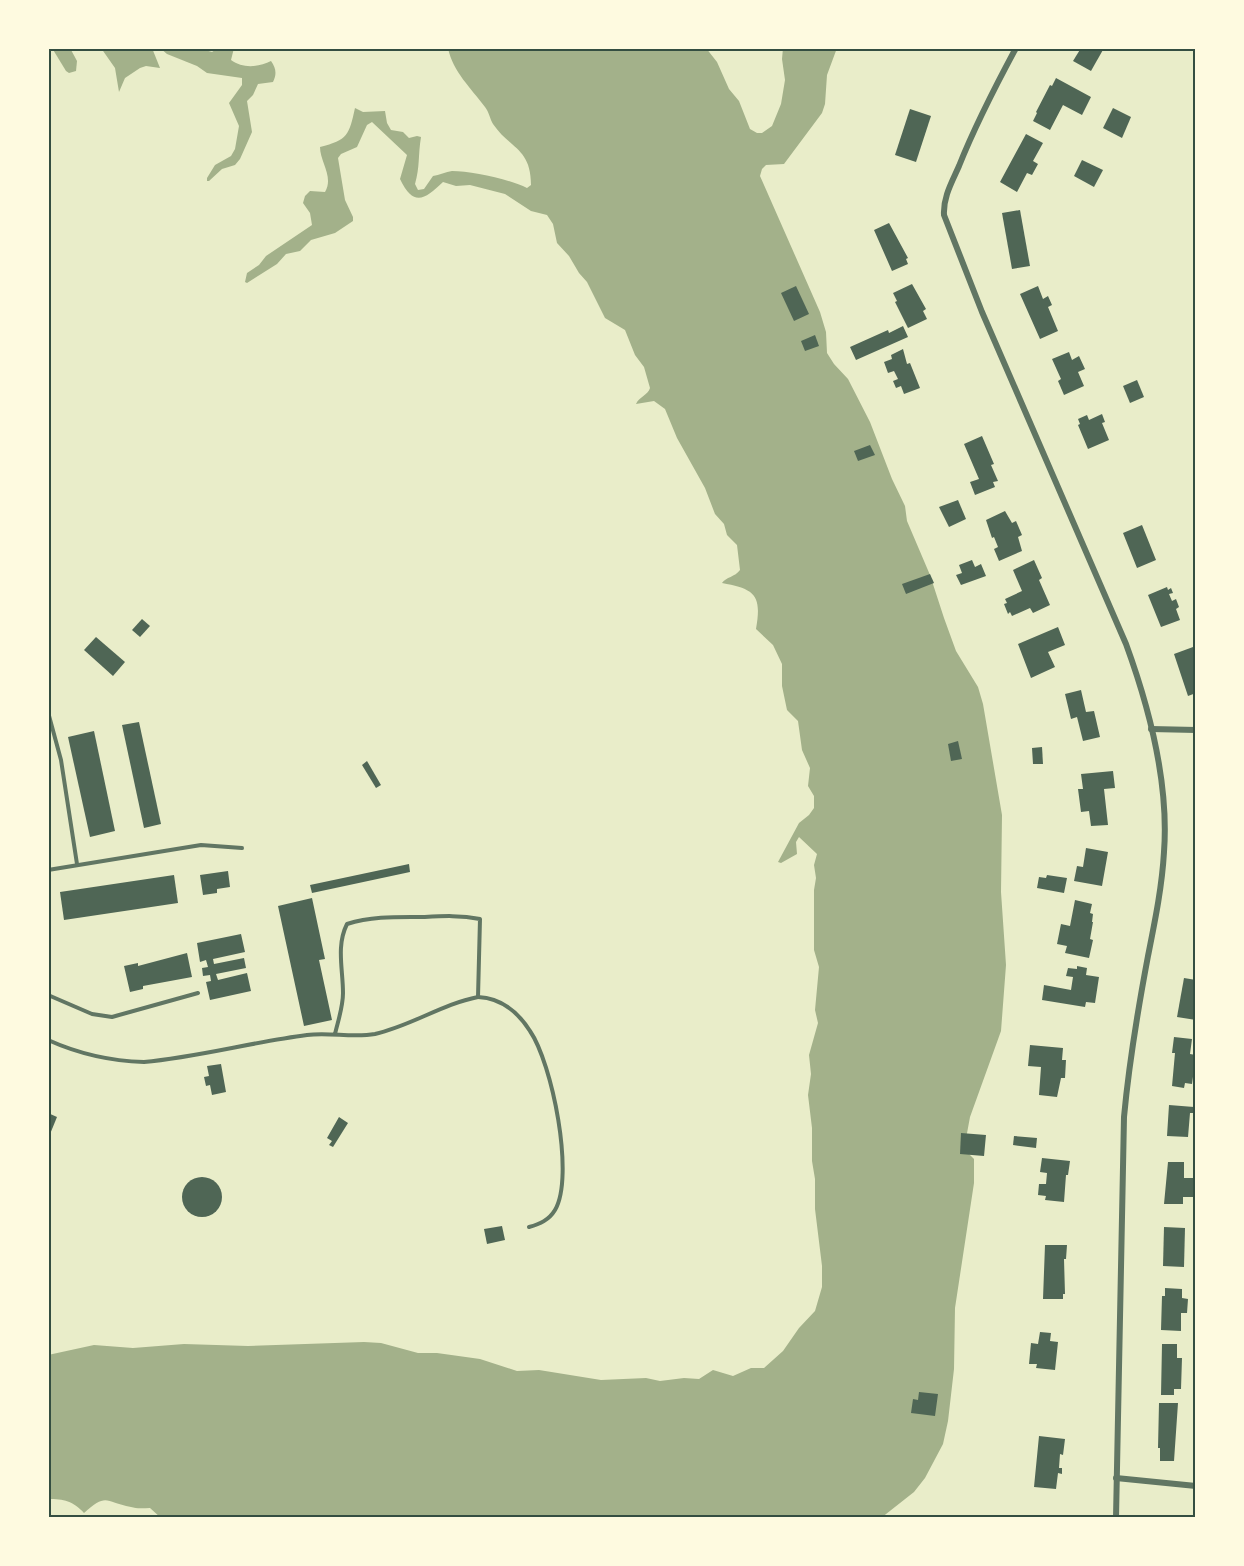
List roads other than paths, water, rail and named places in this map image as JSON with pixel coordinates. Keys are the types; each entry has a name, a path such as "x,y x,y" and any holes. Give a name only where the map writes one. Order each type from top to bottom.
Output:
{"street":[{"path":"1016,48 968,143 946,195 943,205 944,215 987,323 1141,686 1160,776 1165,829 1161,889 1129,1063 1124,1117 1116,1518"},
{"path":"1151,729 1196,730"},
{"path":"1116,1478 1196,1486"}],"lane":[{"path":"48,712 61,760 77,864"},
{"path":"48,870 201,845 242,848"},
{"path":"335,1034 343,993 340,943 347,924 360,919 460,915 480,919 478,997"},
{"path":"48,995 93,1014 112,1017 198,993"},
{"path":"48,1040 99,1058 144,1062 310,1035 375,1034 396,1028 460,1000 478,997 490,998 503,1003 523,1021 540,1048 550,1081 561,1149 562,1174 559,1200 555,1210 541,1223 529,1227"}]}
